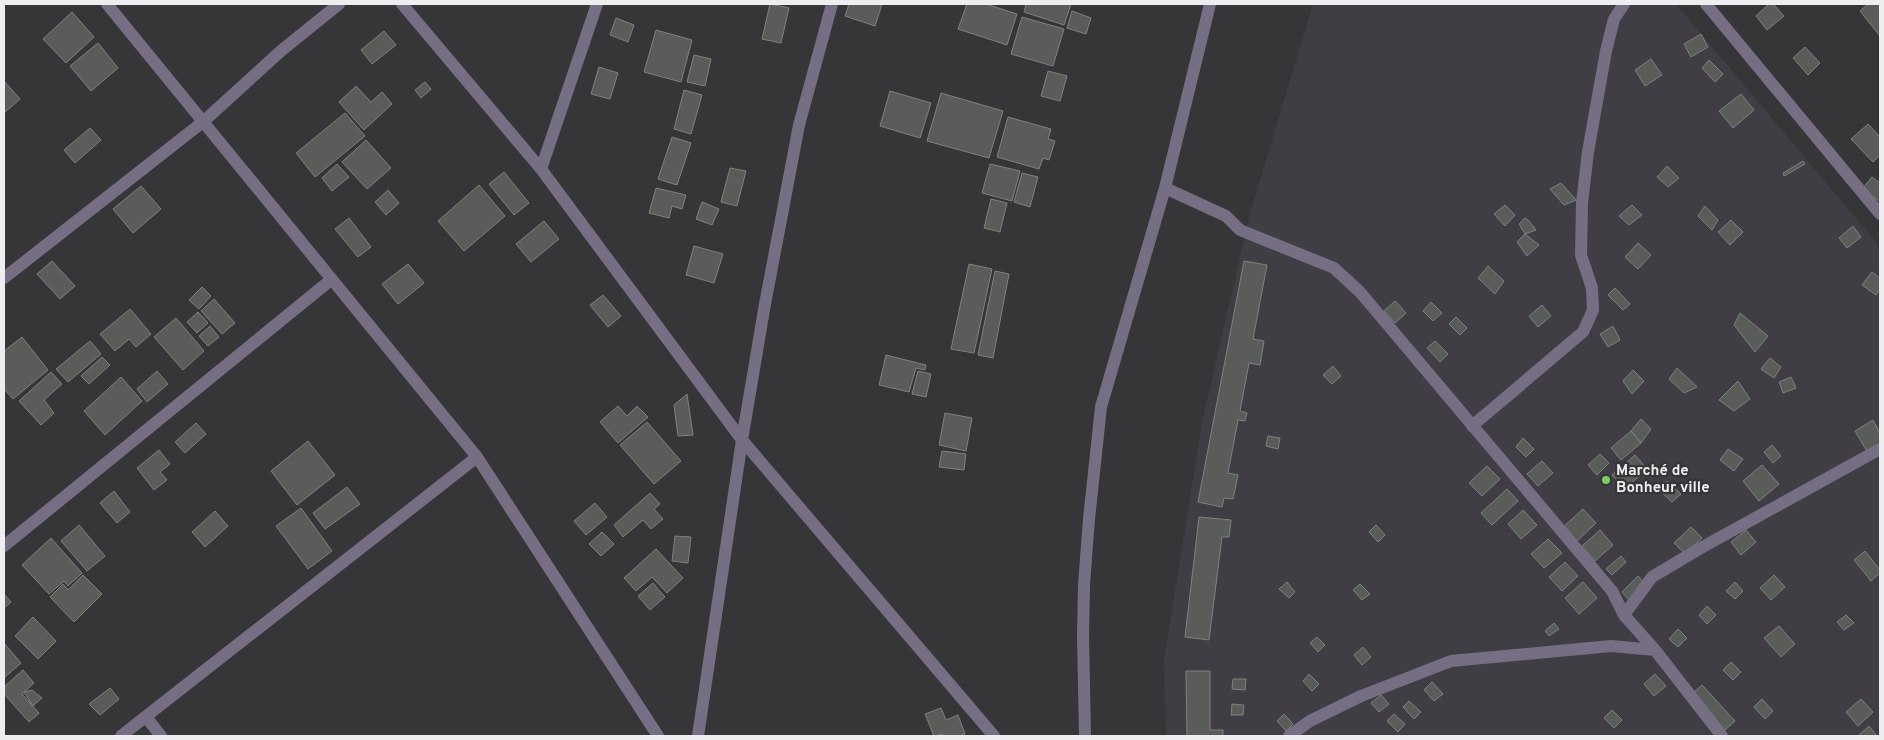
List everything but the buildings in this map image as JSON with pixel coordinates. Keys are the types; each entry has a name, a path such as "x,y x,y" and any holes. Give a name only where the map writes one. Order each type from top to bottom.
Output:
{"street":[{"path":"107,4 477,457 658,736"},
{"path":"4,278 204,121 282,50 339,4"},
{"path":"402,4 542,169 742,440 994,736"},
{"path":"542,169 597,4"},
{"path":"698,736 742,440 765,304 799,125 832,4"},
{"path":"1084,736 1084,585 1101,407 1164,188 1210,4"},
{"path":"1472,426 1583,332 1593,310 1592,288 1581,255 1582,203 1588,152 1606,51 1614,19 1624,4"},
{"path":"1706,4 1880,214"},
{"path":"1164,188 1226,216 1240,230 1338,271 1360,292 1612,591 1624,615 1655,650 1722,736"},
{"path":"4,546 332,279"},
{"path":"1624,615 1652,577 1880,449"},
{"path":"121,736 477,457"},
{"path":"1289,736 1310,721 1362,696 1451,662 1611,646 1655,650"},
{"path":"146,717 161,736"}],"shaded area":[{"path":"1313,4 1676,4 1880,247 1880,736 1166,736 1164,660 1202,423 1249,217"}],"place":[{"name":"Marché de Bonheur ville","path":"1606,480"}]}
